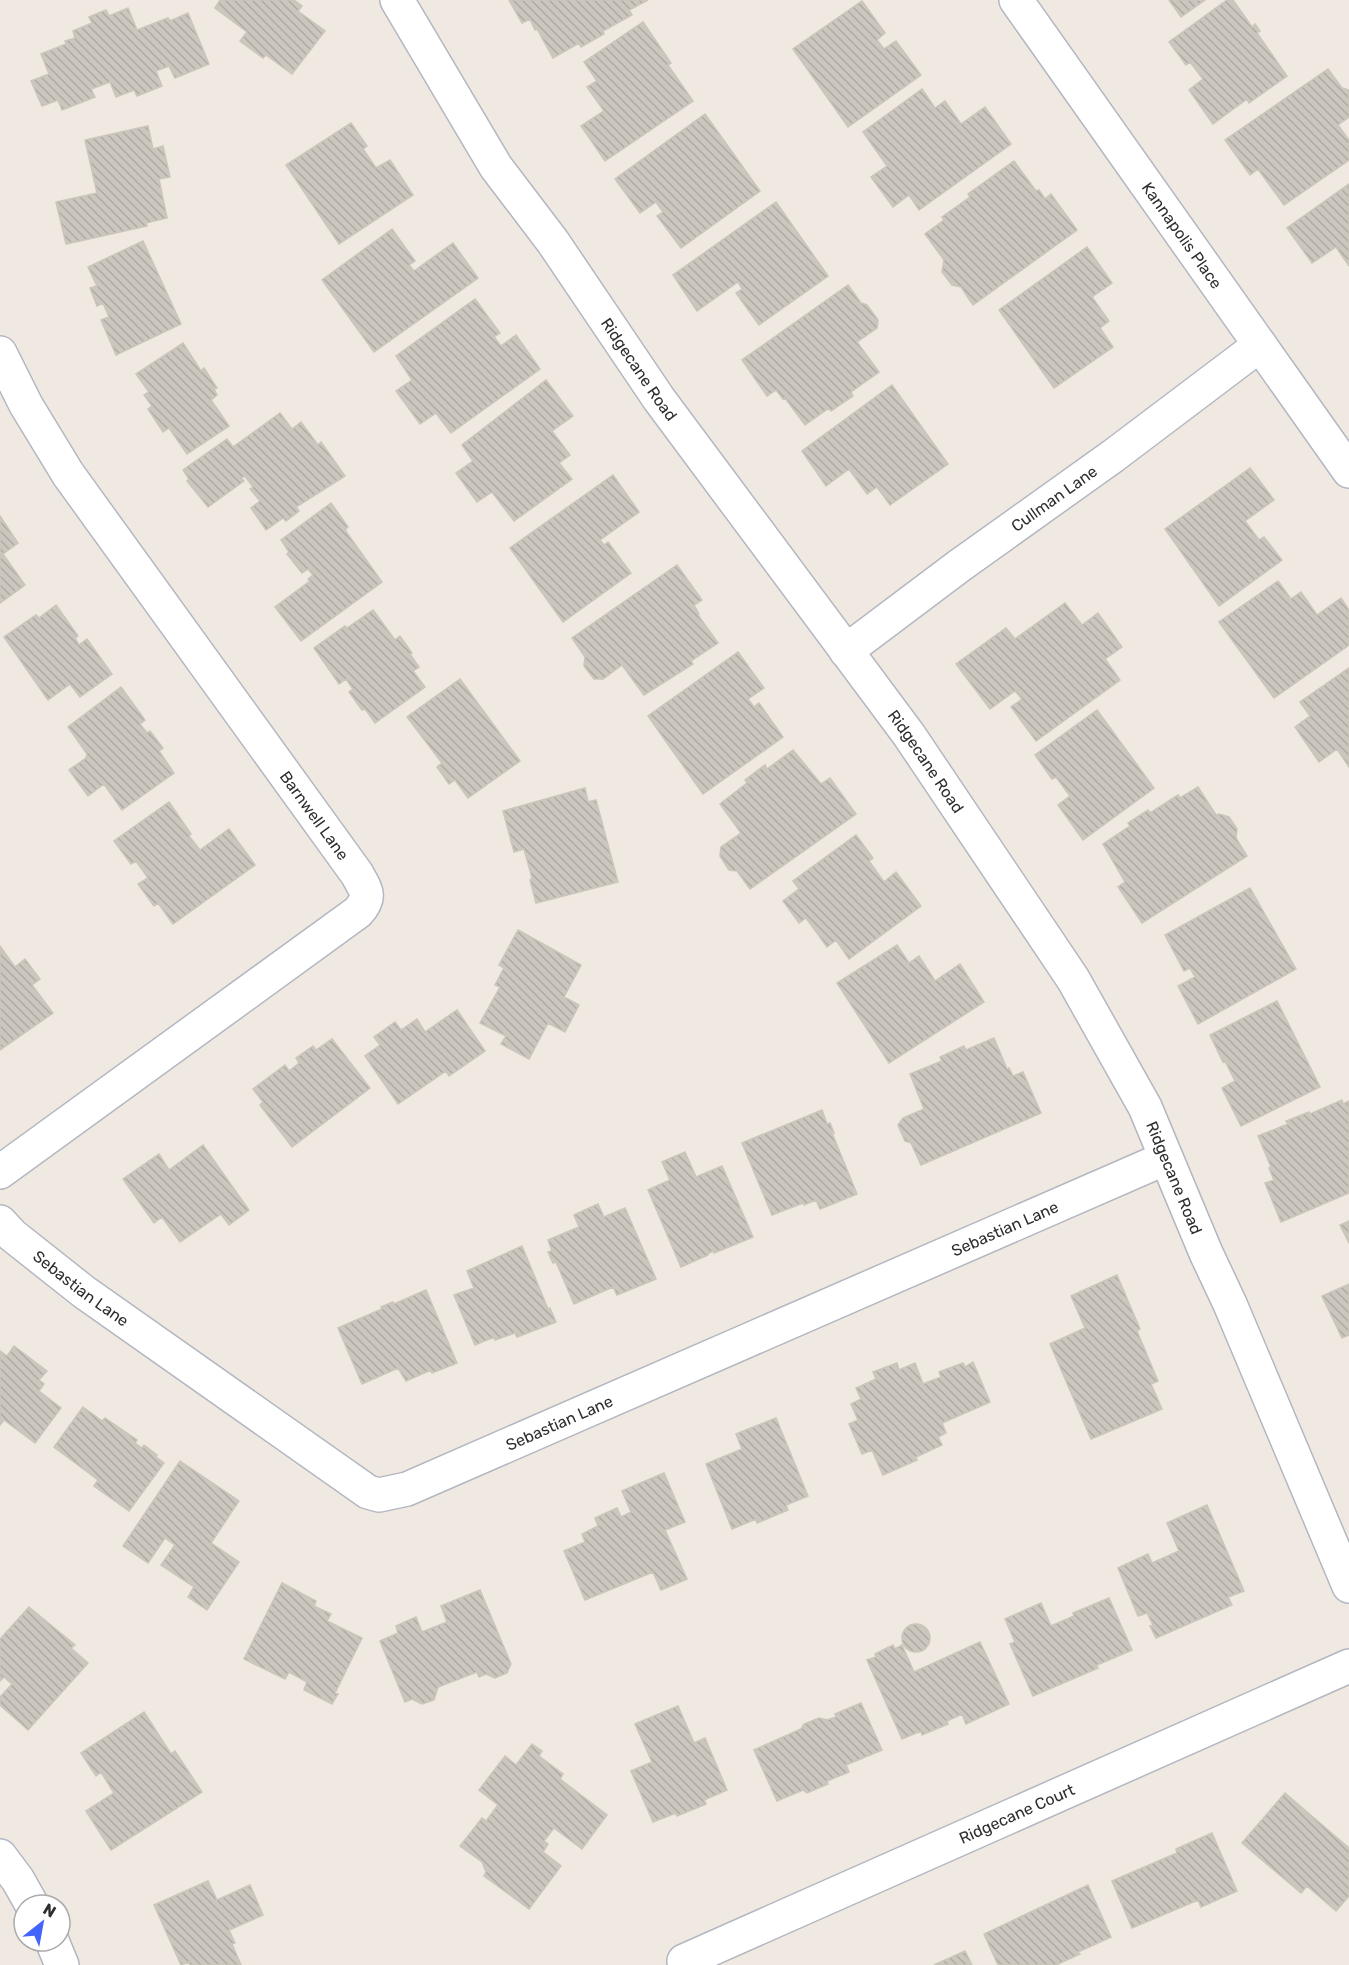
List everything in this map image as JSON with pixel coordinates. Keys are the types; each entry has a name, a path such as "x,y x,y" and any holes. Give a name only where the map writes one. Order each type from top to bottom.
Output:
{"street":[{"name":"Ridgecane Road","path":"397,0 496,167 553,242 659,399 909,735 1074,979 1145,1107 1349,1586"},
{"name":"Kannapolis Place","path":"1016,0 1349,471"},
{"name":"Cullman Lane","path":"846,651 959,566 1113,456 1260,345"},
{"name":"Barnwell Lane","path":"0,353 26,405 68,474 357,874 367,892 365,904 358,912 0,1172"},
{"name":"Sebastian Lane","path":"0,1222 12,1235 84,1292 368,1492 379,1495 418,1484 1166,1158"},
{"name":"Ridgecane Court","path":"684,1961 1349,1666"},
{"path":"0,1856 25,1893"}],"building":[{"path":"220,0 294,0 302,6 298,11 325,31 292,74 266,55 263,58 240,41 247,32 215,8"},
{"path":"509,0 648,0 629,10 632,15 603,31 604,34 581,47 579,43 553,58 530,19 522,23"},
{"path":"1169,0 1205,0 1181,17"},
{"path":"1227,0 1233,0 1252,27 1255,24 1260,31 1257,33 1287,76 1249,103 1247,99 1213,124 1189,90 1203,79 1190,62 1186,65 1169,42"},
{"path":"862,1 885,33 877,40 884,49 896,41 921,75 848,127 793,49"},
{"path":"128,8 137,30 168,18 170,21 188,13 209,64 175,78 169,66 156,71 162,86 137,96 134,90 116,97 110,82 91,89 95,97 62,110 58,100 42,106 31,81 49,74 41,54 75,38 73,31 92,23 89,17 106,10 109,16"},
{"path":"643,22 671,63 668,65 693,101 605,161 581,126 604,111 587,87 597,81 584,62"},
{"path":"1328,69 1342,88 1349,90 1349,117 1338,125 1349,140 1349,160 1284,205 1258,169 1250,175 1225,140"},
{"path":"922,89 935,108 945,101 961,124 985,107 1011,144 919,210 909,195 893,207 871,177 887,166 863,132"},
{"path":"705,114 760,191 681,248 657,216 663,212 656,202 640,213 615,179"},
{"path":"351,123 367,146 363,149 376,168 390,160 413,195 339,244 286,165"},
{"path":"148,126 153,149 163,146 170,177 159,179 167,218 146,223 147,226 66,244 56,202 97,193 85,140"},
{"path":"1014,161 1036,191 1039,190 1045,199 1051,194 1077,230 973,305 961,287 952,285 942,272 944,260 925,234 944,220 942,217 970,197 968,194"},
{"path":"1349,184 1349,266 1336,247 1312,263 1287,228"},
{"path":"776,202 828,276 759,325 736,293 742,289 738,282 697,311 673,275"},
{"path":"392,229 415,261 409,265 414,271 453,243 478,278 374,352 322,280"},
{"path":"143,241 181,324 116,355 101,320 109,317 103,303 97,306 90,288 97,286 88,267"},
{"path":"1087,247 1112,283 1092,297 1109,321 1100,328 1113,347 1054,388 999,310"},
{"path":"848,285 861,303 867,305 878,320 877,328 857,342 879,372 851,392 853,396 831,411 829,408 805,425 785,398 783,399 776,390 767,396 742,360"},
{"path":"475,299 500,333 494,337 501,346 516,335 540,369 451,433 436,413 420,424 396,391 412,380 396,356"},
{"path":"183,343 201,371 204,368 217,388 214,389 217,395 211,400 229,426 187,454 169,428 163,432 148,409 152,406 144,395 149,392 136,374"},
{"path":"546,380 573,416 552,431 570,455 559,463 572,479 514,521 492,492 477,502 456,473 473,461 462,445"},
{"path":"892,385 948,464 890,505 877,487 867,494 849,469 826,486 802,451"},
{"path":"280,413 292,429 301,422 318,445 321,442 345,476 296,507 299,511 286,521 283,518 266,530 251,508 260,501 250,489 253,487 245,476 241,478 244,481 208,507 187,481 189,479 183,470 227,439 233,447"},
{"path":"1250,468 1274,500 1245,521 1259,540 1264,537 1282,560 1219,606 1165,529"},
{"path":"613,475 639,512 600,540 604,545 608,542 631,573 563,622 510,548"},
{"path":"331,503 348,527 345,530 382,582 301,641 275,607 310,581 308,579 313,575 308,569 302,573 287,554 289,552 281,540"},
{"path":"0,516 18,543 3,554 25,585 0,603"},
{"path":"677,565 702,600 694,605 698,615 718,643 691,661 693,664 644,695 622,665 603,679 594,679 584,666 585,657 572,638"},
{"path":"1278,581 1291,599 1301,592 1317,615 1341,598 1349,610 1349,645 1274,698 1219,622"},
{"path":"1065,603 1082,625 1098,613 1122,647 1105,659 1120,680 1036,741 1011,707 1022,699 1015,691 990,709 956,664 1006,628 1015,639"},
{"path":"56,605 78,636 75,638 79,645 87,639 112,674 80,697 70,684 48,700 4,637 36,615 39,618"},
{"path":"373,610 395,640 400,636 412,653 410,654 419,667 413,671 425,687 375,723 349,692 353,689 346,679 339,684 314,648"},
{"path":"738,652 764,688 748,699 754,707 759,703 783,737 703,794 648,716"},
{"path":"1349,668 1349,767 1337,749 1319,762 1295,727 1310,716 1300,702"},
{"path":"460,679 520,761 468,798 455,780 449,784 437,767 442,763 407,717"},
{"path":"121,687 145,720 140,724 147,733 150,731 163,748 159,751 174,773 122,810 104,784 88,796 69,770 86,758 87,754 68,727"},
{"path":"1097,710 1154,788 1083,840 1058,805 1070,796 1056,777 1052,779 1035,755"},
{"path":"793,750 821,784 830,778 856,814 750,889 737,871 729,870 720,856 721,847 741,833 720,804 747,783 745,780 765,765 767,769"},
{"path":"1198,787 1216,815 1229,817 1237,829 1236,838 1247,856 1142,923 1118,887 1125,882 1103,844 1130,826 1128,823 1148,810 1150,813 1178,795 1180,798"},
{"path":"585,788 588,802 596,800 618,882 536,903 524,849 514,852 503,811"},
{"path":"169,802 200,850 229,829 255,865 173,924 158,903 154,906 138,884 148,878 136,861 131,864 114,841"},
{"path":"856,835 873,858 869,861 884,882 896,872 921,906 849,959 836,940 827,947 806,918 799,923 783,901 799,889 793,881"},
{"path":"1250,888 1296,969 1198,1024 1178,986 1195,977 1190,968 1184,971 1165,935"},
{"path":"518,930 581,965 564,997 579,1005 565,1032 548,1023 529,1059 501,1044 506,1036 480,1023 500,987 495,985 504,968 499,965"},
{"path":"897,945 909,963 919,956 935,981 960,964 984,1002 889,1063 837,983"},
{"path":"0,946 15,967 25,959 40,979 32,985 53,1013 0,1050"},
{"path":"1277,1001 1320,1087 1241,1126 1222,1088 1235,1081 1210,1035"},
{"path":"457,1010 485,1051 449,1076 446,1071 398,1104 365,1056 380,1045 374,1037 395,1022 401,1030 417,1019 425,1032"},
{"path":"994,1038 1007,1069 1009,1068 1013,1076 1023,1072 1041,1113 921,1165 911,1143 905,1141 898,1125 903,1118 924,1109 910,1074 942,1061 940,1057 964,1046 966,1050"},
{"path":"332,1039 370,1088 292,1147 260,1105 263,1102 253,1089 285,1065 289,1071 299,1063 296,1058 313,1046 316,1050"},
{"path":"1342,1100 1343,1104 1349,1101 1349,1193 1281,1222 1265,1183 1274,1180 1258,1136 1288,1124 1286,1121 1309,1112 1310,1114"},
{"path":"822,1110 827,1124 830,1123 857,1194 820,1209 816,1200 772,1215 742,1143"},
{"path":"203,1145 249,1210 229,1225 221,1214 180,1242 162,1217 154,1223 123,1179 159,1154 169,1170"},
{"path":"685,1152 696,1177 722,1166 753,1237 714,1253 713,1251 681,1267 648,1190 670,1180 662,1162"},
{"path":"598,1204 604,1217 625,1208 656,1279 617,1295 613,1287 574,1304 556,1262 553,1263 548,1252 552,1251 548,1240 579,1227 574,1215"},
{"path":"1349,1221 1349,1243 1340,1225"},
{"path":"522,1246 548,1309 550,1308 556,1322 517,1337 515,1333 495,1340 494,1337 475,1345 454,1295 474,1288 467,1271"},
{"path":"1117,1275 1140,1329 1137,1331 1158,1381 1151,1384 1162,1409 1091,1439 1050,1344 1085,1328 1071,1296"},
{"path":"1349,1284 1349,1335 1342,1338 1322,1296"},
{"path":"426,1290 457,1363 432,1373 431,1370 406,1381 398,1368 362,1384 338,1328 382,1309 381,1307"},
{"path":"14,1346 47,1371 39,1380 44,1384 39,1391 61,1408 35,1443 4,1420 0,1425 0,1351 7,1356"},
{"path":"973,1362 990,1402 942,1423 946,1433 938,1437 942,1445 916,1457 917,1460 883,1475 872,1450 862,1454 849,1424 858,1420 851,1404 861,1399 856,1388 876,1379 873,1372 897,1363 899,1370 915,1363 923,1384 941,1377 939,1372 963,1363 965,1367"},
{"path":"83,1407 102,1421 105,1418 137,1440 135,1443 142,1448 144,1445 164,1463 129,1511 94,1486 98,1480 54,1447"},
{"path":"776,1418 808,1496 786,1505 788,1510 757,1523 756,1519 732,1529 706,1464 742,1449 736,1434"},
{"path":"180,1461 239,1501 211,1543 239,1562 207,1610 188,1597 194,1587 161,1565 175,1545 165,1538 148,1563 123,1546"},
{"path":"664,1473 685,1522 665,1530 687,1579 661,1590 653,1572 585,1600 564,1551 585,1542 582,1534 598,1526 595,1518 617,1508 621,1517 631,1512 622,1491"},
{"path":"1207,1505 1244,1591 1228,1597 1232,1605 1156,1638 1147,1613 1138,1616 1118,1568 1148,1554 1152,1563 1179,1551 1167,1523"},
{"path":"282,1583 316,1601 314,1606 331,1614 327,1621 362,1638 335,1693 338,1694 332,1704 304,1690 307,1682 289,1672 285,1679 244,1659"},
{"path":"480,1590 511,1664 507,1673 495,1678 486,1674 479,1677 477,1672 438,1687 434,1700 422,1704 412,1699 405,1702 380,1641 398,1633 396,1626 416,1617 422,1632 447,1622 441,1606"},
{"path":"1109,1598 1132,1650 1097,1665 1098,1668 1033,1696 1010,1644 1015,1642 1005,1619 1041,1603 1051,1626 1074,1616 1073,1613"},
{"path":"29,1607 75,1645 71,1648 88,1663 28,1730 0,1705 0,1697 12,1684 4,1677 0,1681 0,1639"},
{"path":"916,1624 926,1628 930,1638 926,1648 916,1652 906,1648 902,1638 906,1628"},
{"path":"980,1642 1009,1704 966,1724 962,1714 947,1721 948,1724 922,1735 921,1731 902,1739 867,1660 876,1657 875,1654 893,1645 895,1649 902,1645 914,1672"},
{"path":"861,1703 882,1750 846,1765 849,1772 827,1781 828,1784 807,1793 803,1790 777,1801 754,1750 801,1729 804,1724 819,1718 827,1720 836,1717 835,1714"},
{"path":"678,1706 694,1743 705,1738 727,1790 704,1800 706,1804 677,1816 676,1813 653,1822 631,1771 652,1762 635,1724"},
{"path":"144,1712 171,1754 175,1751 202,1792 111,1850 86,1811 114,1793 101,1772 96,1776 81,1753"},
{"path":"532,1744 542,1751 539,1756 563,1774 560,1779 607,1815 582,1849 554,1828 544,1841 548,1844 543,1852 561,1866 529,1909 484,1876 486,1872 482,1862 460,1846 482,1818 486,1821 498,1805 479,1790 505,1756 516,1765"},
{"path":"1285,1793 1349,1848 1349,1896 1336,1911 1307,1886 1301,1893 1242,1843"},
{"path":"1212,1833 1237,1891 1201,1907 1198,1900 1132,1928 1112,1881 1177,1853 1176,1849"},
{"path":"208,1881 217,1900 250,1885 263,1915 229,1930 241,1965 190,1965 189,1962 181,1965 154,1905"},
{"path":"1088,1885 1111,1937 1056,1965 998,1965 984,1934"},
{"path":"965,1951 972,1965 934,1965"}]}
